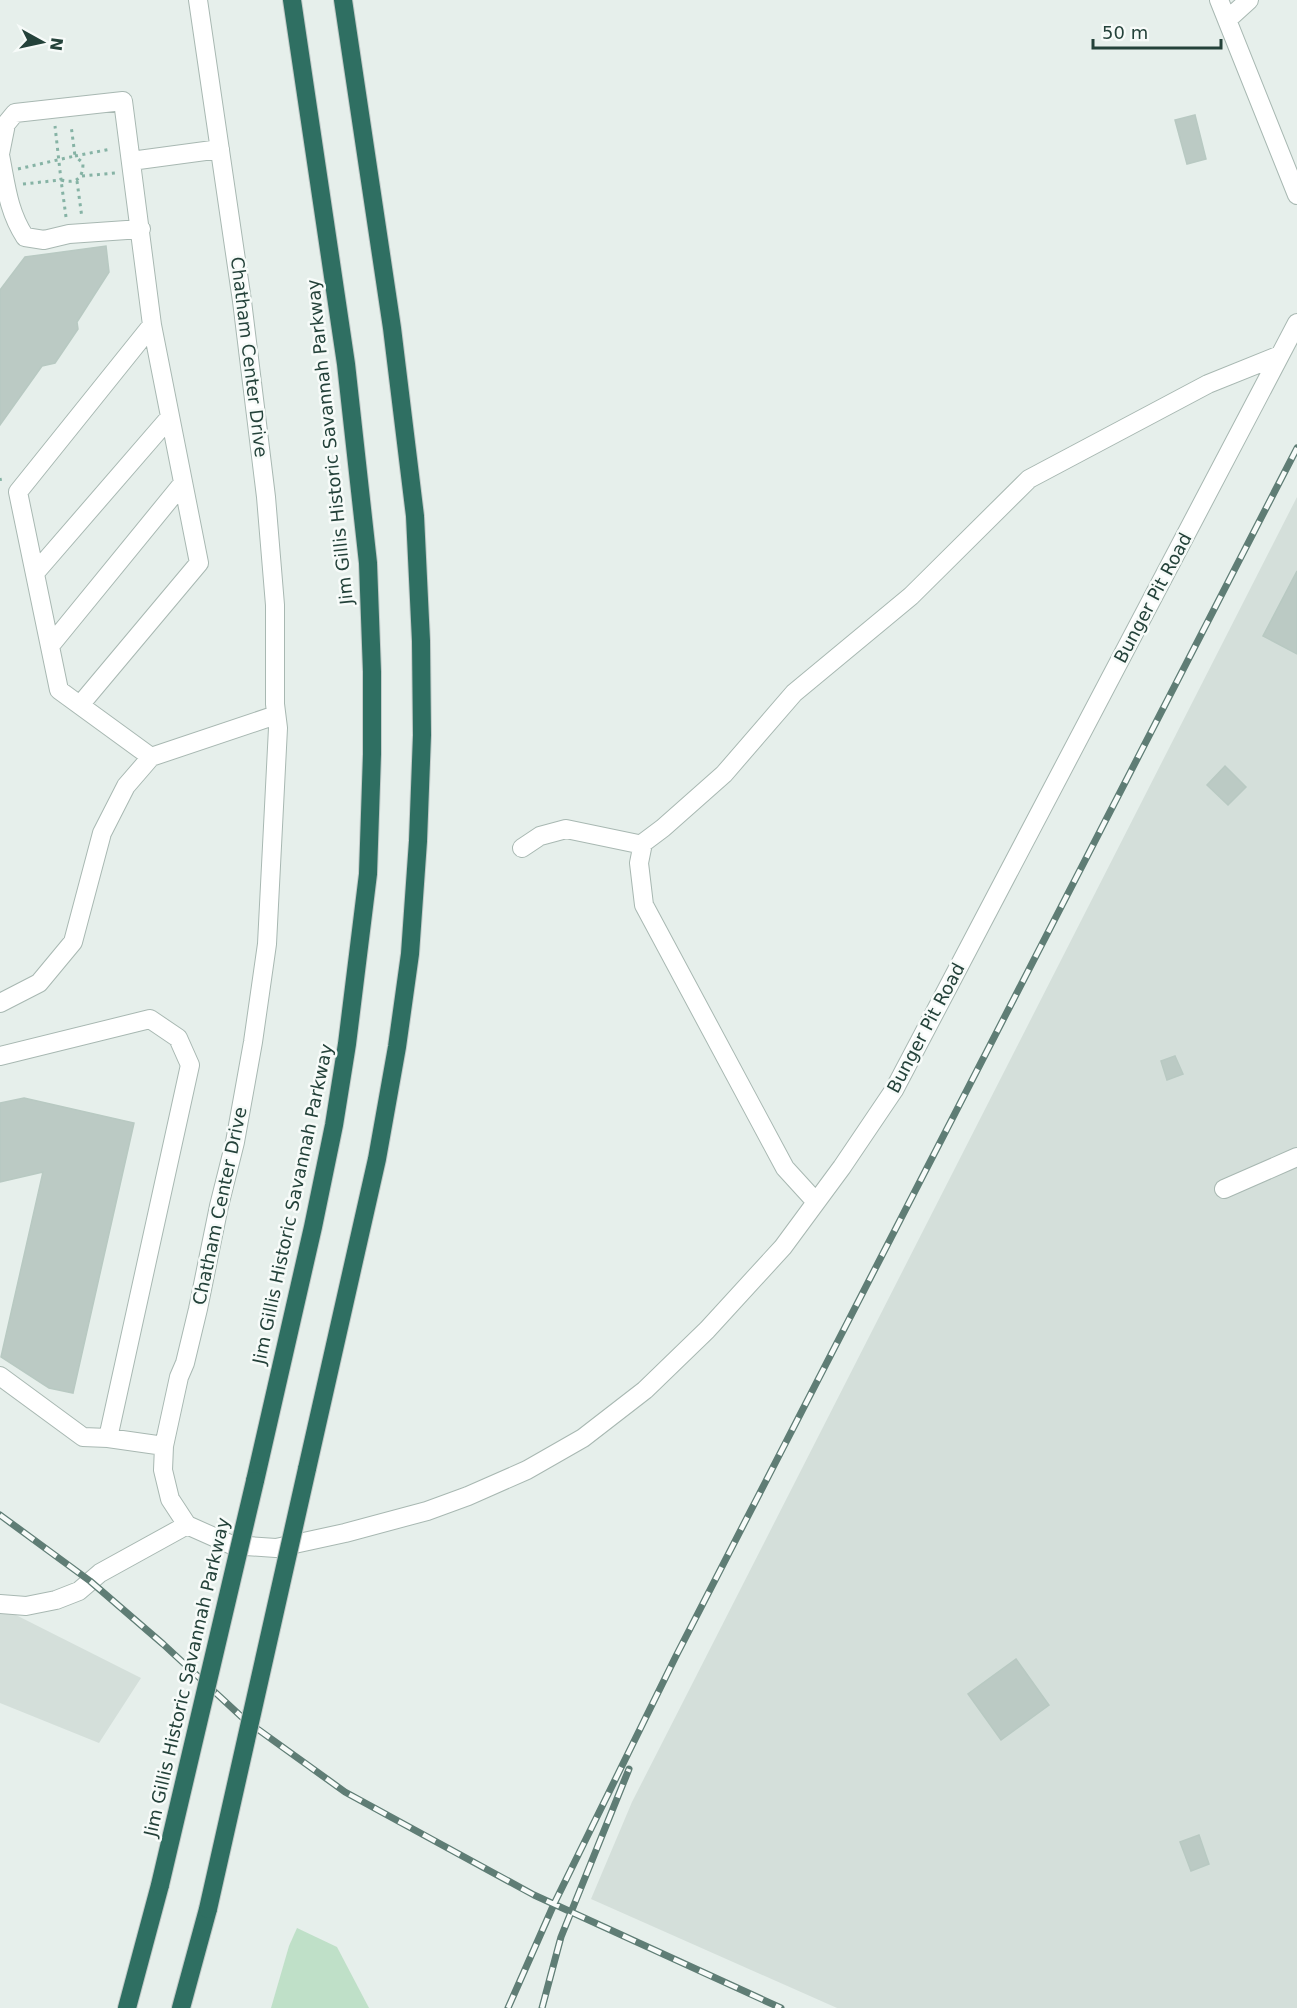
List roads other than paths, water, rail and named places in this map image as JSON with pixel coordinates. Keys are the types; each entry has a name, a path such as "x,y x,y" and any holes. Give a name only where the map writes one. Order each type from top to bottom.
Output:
{"highway":[{"name":"Jim Gillis Historic Savannah Parkway","path":"127,2008 160,1885 314,1227 340,1090 369,874 372,672 368,563 345,364 292,0"},
{"path":"181,2008 208,1909 377,1160 397,1047 410,954 418,841 422,735 421,641 415,516 392,328 343,0"}],"street":[{"name":"Chatham Center Drive","path":"187,1525 170,1498 163,1470 164,1446 179,1377 196,1320 219,1206 235,1142 253,1042 267,944 278,728 275,605 266,497 241,289 198,0"},
{"path":"1219,0 1297,195"},
{"path":"1227,20 1249,0"},
{"path":"80,705 199,564 152,325 141,229 123,101 15,113 6,124 2,167 15,221 25,237 44,240 77,233 141,229"},
{"path":"131,159 220,149"},
{"name":"Bunger Pit Road","path":"187,1525 232,1545 276,1548 345,1533 427,1511 468,1496 527,1470 583,1438 645,1390 707,1330 783,1247 894,1090 1297,322"},
{"path":"152,325 18,492 59,690 152,757"},
{"path":"816,1202 785,1168 644,905 639,862 643,845 724,774 794,693 911,596 1029,479 1209,384 1280,355"},
{"path":"35,573 170,417"},
{"path":"50,646 183,483"},
{"path":"0,1003 39,983 73,942 102,832 126,786 152,757 276,715"},
{"path":"522,848 540,836 566,829 643,845"},
{"path":"0,1056 150,1019 178,1038 190,1065 108,1438"},
{"path":"1224,1189 1297,1157"},
{"path":"0,1376 83,1437 164,1446"},
{"path":"0,1604 26,1606 56,1600 79,1591 100,1573 187,1525"}],"railway":[{"path":"508,2008 554,1904 676,1656 1297,448"},
{"path":"0,1515 90,1581 163,1644 245,1720 345,1792 534,1895 781,2008"},
{"path":"542,2008 561,1937 629,1769"}]}
